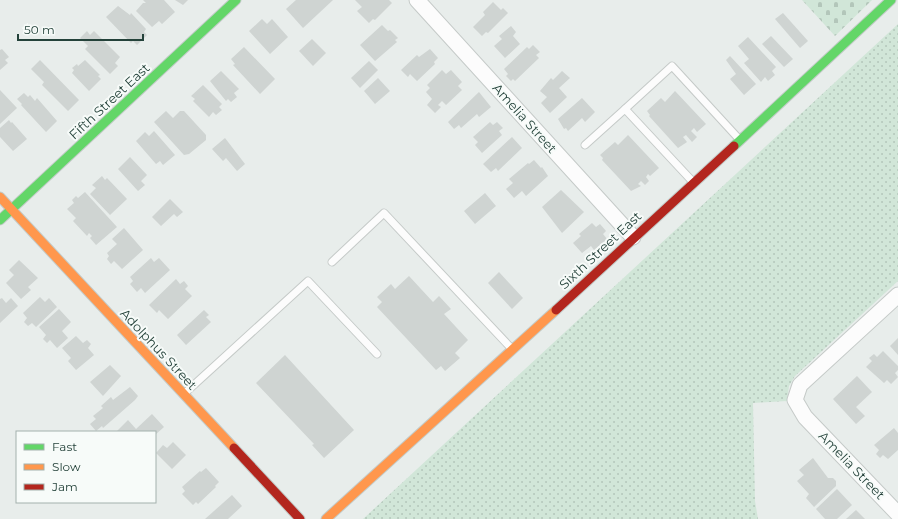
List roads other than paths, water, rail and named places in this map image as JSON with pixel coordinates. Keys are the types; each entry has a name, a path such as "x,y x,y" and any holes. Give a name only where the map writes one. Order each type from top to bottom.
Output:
{"street":[{"name":"Fifth Street East","path":"0,220 236,0"},
{"name":"Amelia Street","path":"417,0 633,237"},
{"name":"Sixth Street East","path":"326,519 513,350 633,237 891,0"},
{"name":"Adolphus Street","path":"0,197 300,519"},
{"name":"Amelia Street","path":"898,295 800,385 795,400 805,417 898,514"}],"lane":[{"path":"585,145 672,66 739,139"},
{"path":"625,109 693,182"},
{"path":"332,262 384,213 513,350"},
{"path":"184,395 308,281 377,354"}]}
